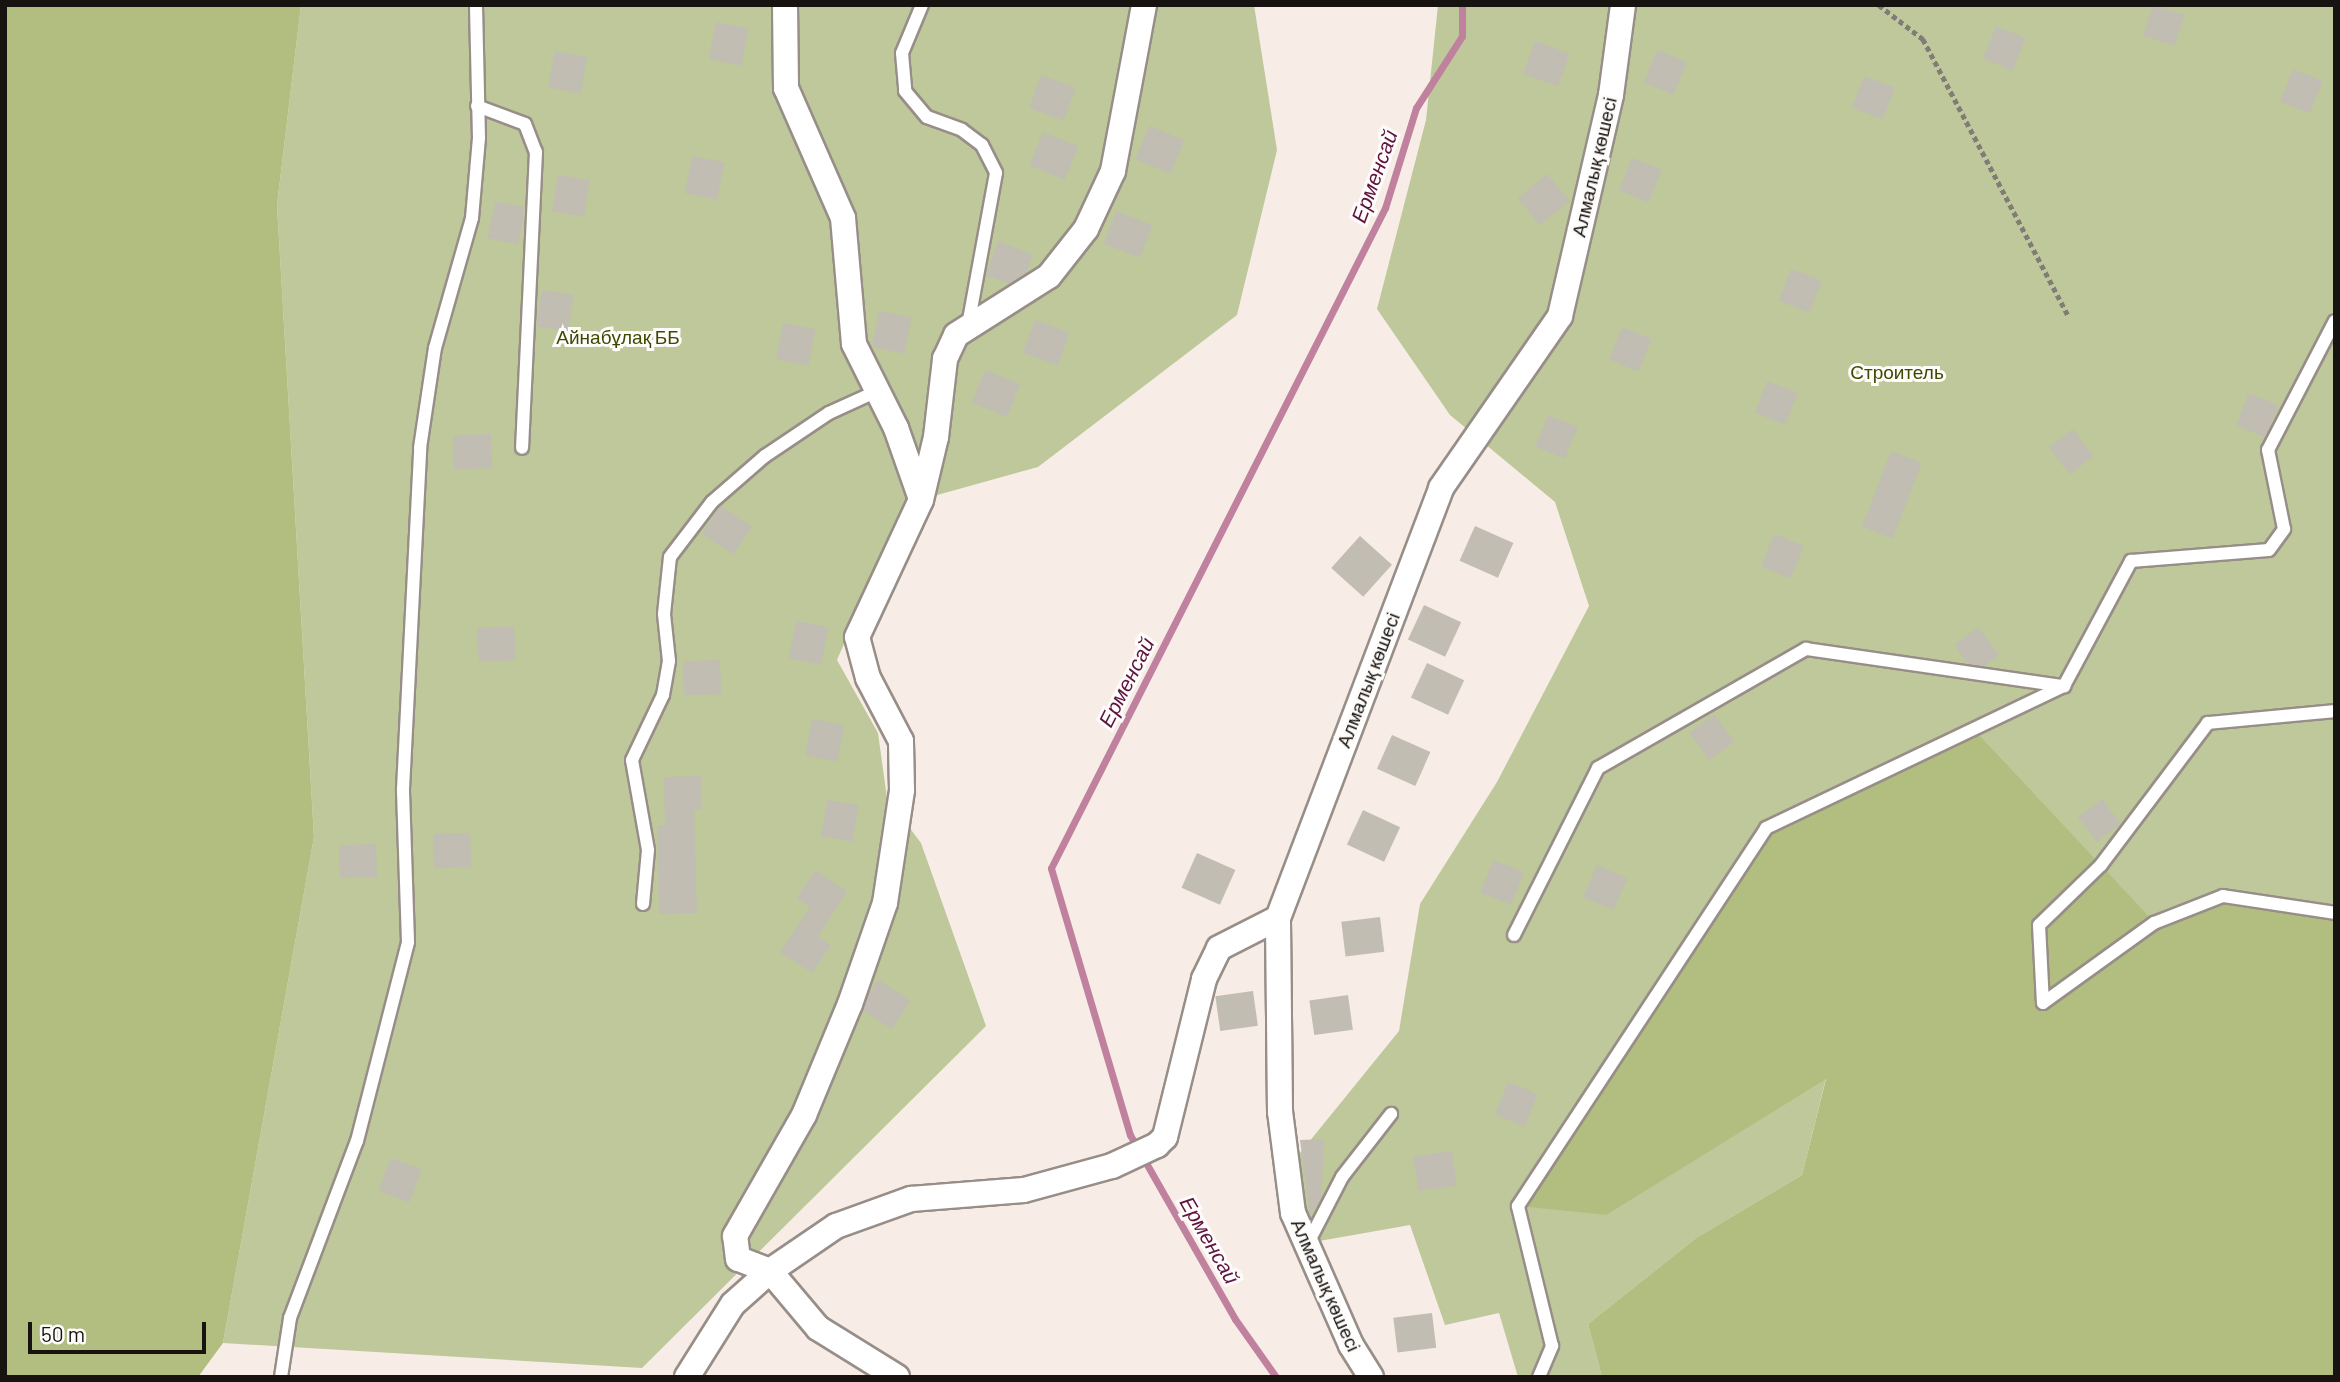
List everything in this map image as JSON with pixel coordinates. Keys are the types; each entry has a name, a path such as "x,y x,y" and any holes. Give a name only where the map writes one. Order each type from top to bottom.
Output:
{"street":[{"path":"786,5 786,88 843,218 854,344 875,392 896,428 921,500"},
{"path":"897,1377 818,1328 770,1271 738,1259 736,1236 804,1115 850,1004 885,903 902,790 901,741 868,678 857,637 921,500 936,437 945,359 957,335 1049,276 1086,229 1113,171 1144,5"},
{"name":"Алмалық көшесі","path":"1371,1377 1351,1345 1293,1213 1280,1112 1278,918 1441,488 1560,316 1611,95 1623,5"},
{"path":"687,1377 733,1304 770,1271 836,1226 911,1199 1024,1190 1112,1166 1157,1145 1165,1137 1204,979 1219,948 1278,918"}],"lane":[{"path":"281,1377 290,1318 357,1141 408,942 403,789 419,448 435,348 472,218 479,138 477,5"},
{"path":"922,5 902,53 905,91 927,117 962,130 982,145 996,173 968,329"},
{"path":"477,106 525,124 536,152 522,448"},
{"path":"1539,1377 1552,1346 1518,1206 1766,828 2064,686 2131,561 2269,550 2284,529 2268,450 2335,321"},
{"path":"643,904 648,850 632,760 663,695 669,662 664,614 670,557 712,502 765,456 829,413 875,392"},
{"path":"1514,935 1598,768 1806,649 2064,686"},
{"path":"2335,712 2208,723 2101,865 2039,926 2043,1003 2154,923 2223,896 2335,913"},
{"path":"1308,1244 1342,1177 1391,1114"}],"path":[{"path":"1879,5 1923,39 2069,317"}],"green space":[{"path":"5,5 301,5 277,205 314,837 223,1343 198,1377 5,1377"},
{"name":"Айнабұлақ ББ","path":"301,5 1254,5 1277,150 1237,315 1038,467 905,504 837,660 878,733 887,798 921,843 986,1026 642,1368 223,1343 314,837 277,205"},
{"name":"Строитель","path":"1438,5 2335,5 2335,913 2154,923 1974,729 1607,1215 1826,1078 1802,1175 1696,1238 1588,1324 1602,1377 1518,1377 1499,1313 1445,1325 1410,1225 1308,1243 1287,1169 1399,1031 1420,904 1497,782 1589,606 1555,502 1450,415 1377,309 1426,120"},
{"path":"1974,729 2154,922 2223,896 2335,913 2335,1377 1602,1377 1588,1324 1696,1238 1802,1175 1826,1079 1607,1215 1518,1206 1766,828"}],"building":[{"path":"2153,5 2184,15 2174,46 2143,35"},
{"path":"716,22 748,28 741,66 709,59"},
{"path":"1996,26 2026,38 2013,70 1983,58"},
{"path":"1535,41 1570,54 1558,87 1523,74"},
{"path":"1657,50 1687,62 1674,94 1644,82"},
{"path":"555,51 587,57 580,94 548,87"},
{"path":"2293,69 2323,81 2310,113 2280,101"},
{"path":"1041,75 1076,88 1064,121 1029,108"},
{"path":"1864,76 1895,88 1883,120 1852,108"},
{"path":"1149,126 1184,140 1171,174 1136,159"},
{"path":"1043,132 1078,146 1065,180 1030,165"},
{"path":"692,156 724,162 717,200 685,193"},
{"path":"1632,158 1662,170 1649,202 1619,190"},
{"path":"1547,174 1569,201 1540,225 1518,198"},
{"path":"558,175 590,180 584,217 552,212"},
{"path":"495,201 525,207 518,244 488,238"},
{"path":"1116,211 1152,225 1140,258 1103,244"},
{"path":"998,241 1033,255 1026,273 1009,284 986,275"},
{"path":"1791,269 1822,281 1810,313 1779,301"},
{"path":"542,290 574,295 568,332 536,327"},
{"path":"879,311 911,317 904,354 872,347"},
{"path":"1035,320 1070,333 1058,366 1023,353"},
{"path":"783,323 815,329 808,366 776,359"},
{"path":"1622,327 1652,339 1639,371 1609,359"},
{"path":"985,370 1020,384 1007,417 972,402"},
{"path":"1767,381 1798,393 1786,425 1755,413"},
{"path":"2249,393 2279,405 2266,437 2236,425"},
{"path":"1548,415 1578,427 1565,459 1535,447"},
{"path":"2073,429 2093,456 2070,474 2049,447"},
{"path":"491,434 492,468 454,469 453,435"},
{"path":"1891,451 1922,463 1893,538 1862,527"},
{"path":"720,506 752,527 734,554 702,534"},
{"path":"1475,526 1513,543 1498,578 1460,561"},
{"path":"1774,534 1804,546 1791,578 1761,566"},
{"path":"1360,536 1392,565 1363,597 1331,568"},
{"path":"1424,605 1461,622 1445,657 1408,639"},
{"path":"796,621 828,627 821,665 789,658"},
{"path":"514,626 516,660 479,662 477,628"},
{"path":"1978,627 1999,655 1984,666 1967,663 1954,645"},
{"path":"720,660 721,694 684,695 683,661"},
{"path":"1427,663 1464,680 1448,715 1411,697"},
{"path":"1714,714 1734,741 1710,760 1689,733"},
{"path":"812,719 844,725 837,762 805,755"},
{"path":"1392,735 1430,752 1415,786 1377,769"},
{"path":"701,776 702,810 694,810 697,913 659,914 657,825 665,825 664,777"},
{"path":"2102,799 2121,824 2097,842 2078,817"},
{"path":"827,800 859,805 853,842 821,837"},
{"path":"1363,810 1400,827 1384,862 1347,844"},
{"path":"470,833 471,867 434,868 433,834"},
{"path":"376,844 377,877 340,878 339,845"},
{"path":"1197,853 1235,870 1220,905 1182,888"},
{"path":"1493,860 1524,872 1511,905 1480,893"},
{"path":"1597,865 1627,878 1614,910 1583,897"},
{"path":"815,870 847,891 818,937 831,945 812,973 780,952 810,907 797,898"},
{"path":"1380,917 1384,952 1346,956 1341,922"},
{"path":"878,980 910,1000 892,1029 860,1009"},
{"path":"1253,991 1258,1026 1220,1031 1215,996"},
{"path":"1348,995 1353,1030 1314,1035 1309,1000"},
{"path":"1508,1082 1538,1094 1525,1126 1495,1114"},
{"path":"1324,1139 1321,1199 1310,1215 1300,1140"},
{"path":"1452,1151 1457,1186 1418,1191 1413,1156"},
{"path":"391,1158 422,1170 409,1203 378,1191"},
{"path":"1432,1313 1436,1348 1398,1352 1393,1318"}],"waterway":[{"name":"Ерменсай","path":"1276,1377 1235,1319 1130,1135 1051,868 1385,208 1416,108 1462,36 1462,5"}]}
